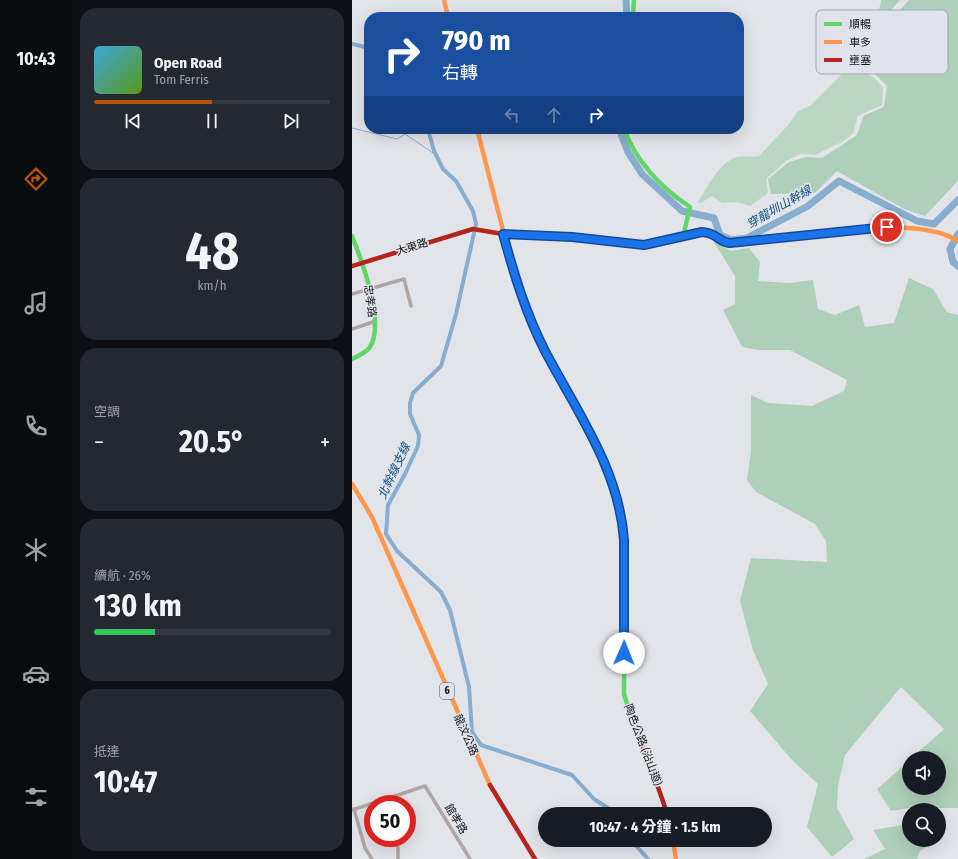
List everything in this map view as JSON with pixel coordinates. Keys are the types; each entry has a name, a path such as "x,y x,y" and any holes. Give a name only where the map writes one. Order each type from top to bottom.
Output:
{"main road":[{"path":"444,0 447,12"},
{"path":"634,0 634,12"},
{"name":"陶色公路 (沿山道)","path":"478,134 503,234 528,314 544,350 601,453 617,494 623,523 625,552 624,694 637,735 660,790 665,807"},
{"path":"626,134 640,163 677,199 690,207 683,236"},
{"path":"503,234 572,237 644,245 702,232 712,232 725,243 730,243 887,227 914,227 950,236 958,241"},
{"name":"大東路","path":"352,266 473,229 503,234"},
{"name":"忠孝路","path":"352,236 363,262 369,289 374,334 370,347 365,352 352,359"},
{"name":"龍汶公路","path":"352,484 372,517 485,777 535,859"},
{"path":"674,847 676,859"}],"street":[{"path":"352,294 404,279 411,306"},
{"path":"352,329 373,322"},
{"name":"館孝路","path":"400,795 425,786 470,859"},
{"path":"364,807 353,810 365,848 372,859"},
{"path":"398,847 398,859"}],"green space":[{"path":"881,0 900,0 891,10 879,10"},
{"path":"909,0 958,0 958,181 925,216 904,209 837,171 815,193 771,194 768,179 789,162 806,157 822,158 857,135 863,116 884,107 887,86 875,74 948,74 948,10 900,10"},
{"path":"842,74 868,74 878,81 883,88 882,105 858,116 853,134 842,142 815,155 801,154 786,161 766,179 767,194 750,206 737,202 722,203 712,196 701,203 698,202 719,169 737,157 759,156 790,123 797,112 811,105"},
{"path":"712,239 730,251 749,248 760,262 758,281 790,283 813,280 818,309 835,315 859,305 865,327 894,323 909,278 933,289 947,312 958,315 958,808 946,808 946,803 902,803 902,809 891,811 877,789 902,767 902,795 946,795 946,751 920,751 944,729 901,687 845,755 838,786 837,808 854,839 832,857 807,827 818,784 792,760 750,711 768,684 753,650 740,601 751,558 827,562 826,541 815,524 756,492 747,480 751,451 751,395 768,403 812,406 844,391 847,380 790,350 758,350 742,347 723,310 735,304 735,276"},
{"path":"902,825 902,847 927,847 920,851 917,859 864,859 885,849 873,830"}],"waterway":[{"name":"穿龍圳山幹線","path":"626,0 627,12"},
{"name":"北幹線支線","path":"352,44 364,47"},
{"path":"352,128 364,131"},
{"path":"377,134 397,139 405,134"},
{"path":"405,134 436,155"},
{"name":"北幹線支線","path":"429,134 434,151 443,169 456,181 473,211 476,224 456,314 441,366 413,393 410,403 410,414 419,435 418,446 388,505 386,534 397,551 441,592 450,610 469,687 472,732 481,745 572,775 594,799 606,807"},
{"name":"穿龍圳山幹線","path":"621,134 628,152 642,174 682,211 714,218 720,235 731,240 747,238 808,206 839,181 917,221 934,224 958,200"},
{"name":"穿龍圳山幹線","path":"958,234 950,249 953,262 958,266"},
{"name":"北幹線支線","path":"637,847 648,859"}],"traffic: fast":[{"path":"633,12 634,0"},
{"path":"626,134 636,153 651,173 669,191 690,207 683,237"},
{"path":"590,239 644,245 702,232 712,234 730,243 773,239"},
{"path":"352,236 366,276 374,308 375,323 374,336 370,347 364,353 352,359"},
{"path":"536,331 601,453 617,494 623,523 625,559 624,694 628,707"}],"traffic: slow":[{"path":"444,0 447,12"},
{"path":"478,134 505,238 528,314 536,331"},
{"path":"773,239 868,228 894,228 918,229 940,233 958,241"},
{"path":"352,484 372,517 490,785"},
{"path":"674,847 676,859"}],"traffic: jam":[{"path":"352,266 473,229 503,234 590,239"},
{"path":"628,707 665,807"},
{"path":"490,785 535,859"}],"route":[{"path":"624,653 625,559 623,523 613,480 601,453 544,350 528,314 518,286 503,234 572,237 644,245 702,232 712,232 725,243 730,243 887,227"}]}
